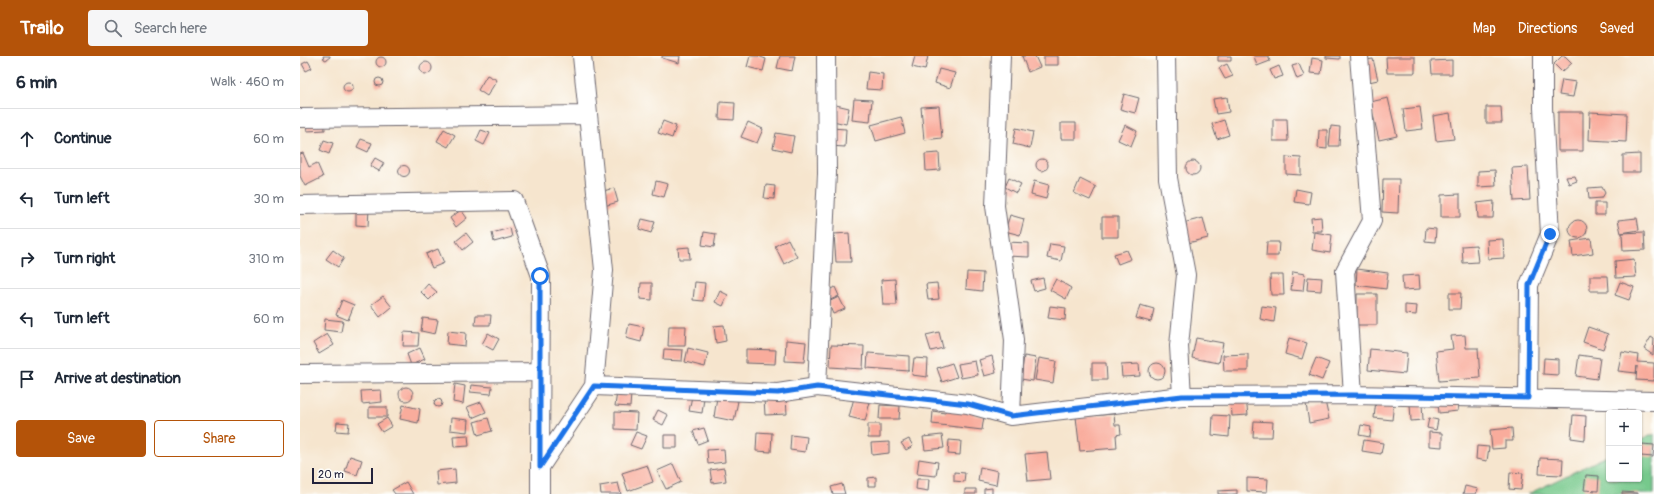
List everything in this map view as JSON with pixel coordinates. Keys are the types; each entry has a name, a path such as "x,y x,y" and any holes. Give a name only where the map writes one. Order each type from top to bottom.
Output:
{"street":[{"path":"540,467 594,386 604,270 582,56"},
{"path":"817,387 827,173 826,56"},
{"path":"1001,56 995,206 1014,340 1011,416"},
{"path":"1166,56 1168,178 1186,275 1179,346 1182,396"},
{"path":"1353,395 1345,271 1372,221 1359,56"},
{"path":"1528,398 1529,285 1550,234 1543,108 1543,56"},
{"path":"300,118 588,115"},
{"path":"300,205 514,201 540,276 540,494"},
{"path":"300,374 540,372"},
{"path":"594,386 778,393 817,387 968,404 1011,416 1182,396 1353,395 1654,401"}],"green space":[{"path":"1654,434 1654,494 1528,494 1606,456 1606,482 1642,482 1642,440"}],"building":[{"path":"323,56 330,56 330,57 326,60"},
{"path":"662,56 680,56 679,63 662,58"},
{"path":"750,56 758,56 766,59 763,71 747,67"},
{"path":"780,56 795,56 792,71 777,68"},
{"path":"915,56 928,56 925,70 912,67"},
{"path":"1022,56 1035,56 1040,67 1028,72"},
{"path":"1044,56 1058,56 1058,65 1044,65"},
{"path":"1218,56 1231,56 1231,61 1218,61"},
{"path":"1254,56 1268,56 1270,61 1257,66"},
{"path":"1326,56 1340,56 1340,59 1326,58"},
{"path":"1562,56 1565,56 1572,63 1562,72 1554,64"},
{"path":"379,57 383,57 385,58 385,66 379,67 376,64 376,60"},
{"path":"1386,57 1415,57 1415,73 1387,73"},
{"path":"1312,58 1323,60 1321,74 1310,73"},
{"path":"1373,59 1378,80 1364,83 1360,61"},
{"path":"1452,60 1452,74 1432,74 1431,61"},
{"path":"308,61 312,68 306,71 302,64"},
{"path":"428,62 431,63 431,73 424,74 421,73 420,66 421,63"},
{"path":"1227,64 1233,76 1225,79 1219,68"},
{"path":"1299,64 1304,76 1297,79 1292,66"},
{"path":"1279,66 1283,76 1274,79 1270,70"},
{"path":"939,69 955,73 950,88 935,83"},
{"path":"868,72 883,74 882,90 866,89"},
{"path":"487,75 497,80 487,96 478,90"},
{"path":"379,78 382,79 382,85 379,86 376,85 375,82 376,79"},
{"path":"1562,80 1576,82 1573,97 1559,95"},
{"path":"346,82 350,82 352,83 352,91 346,92 343,89 343,85"},
{"path":"1124,94 1139,98 1135,113 1120,109"},
{"path":"1227,97 1229,112 1216,114 1213,99"},
{"path":"1388,98 1397,136 1379,140 1370,102"},
{"path":"854,99 872,100 870,122 852,120"},
{"path":"720,102 735,103 734,120 719,119"},
{"path":"836,105 849,108 846,124 833,121"},
{"path":"939,106 942,138 924,140 921,107"},
{"path":"1420,107 1423,129 1406,131 1403,109"},
{"path":"1486,107 1501,107 1502,123 1486,123"},
{"path":"1558,112 1583,112 1583,151 1558,151"},
{"path":"1590,112 1627,114 1626,142 1589,140"},
{"path":"1450,113 1454,139 1436,141 1433,116"},
{"path":"324,114 325,130 307,131 305,116"},
{"path":"901,117 905,133 876,141 871,125"},
{"path":"1273,119 1287,119 1288,141 1273,141"},
{"path":"1224,120 1229,135 1217,139 1212,124"},
{"path":"663,121 676,126 672,138 658,133"},
{"path":"748,122 763,129 757,143 741,137"},
{"path":"1061,123 1076,123 1076,139 1061,139"},
{"path":"1125,125 1137,131 1131,146 1118,140"},
{"path":"1331,126 1340,127 1339,146 1329,146"},
{"path":"831,128 846,129 845,147 829,146"},
{"path":"1016,128 1033,132 1030,148 1013,144"},
{"path":"444,129 455,135 448,147 437,141"},
{"path":"481,130 490,133 484,145 476,141"},
{"path":"1319,130 1327,130 1327,149 1318,148"},
{"path":"776,133 794,136 791,152 773,148"},
{"path":"361,139 372,143 368,152 357,147"},
{"path":"324,140 333,143 329,154 320,150"},
{"path":"303,153 309,167 317,163 323,177 305,186 300,176 300,154"},
{"path":"939,153 940,170 926,171 925,154"},
{"path":"1640,154 1640,172 1623,172 1623,155"},
{"path":"1286,157 1301,158 1301,175 1286,174"},
{"path":"375,158 384,163 379,171 370,166"},
{"path":"1044,159 1047,160 1047,170 1040,171 1037,170 1036,163 1037,160"},
{"path":"1193,161 1198,163 1200,168 1198,173 1193,175 1188,173 1186,168 1188,163"},
{"path":"402,166 406,166 408,167 408,175 402,176 399,173 399,169"},
{"path":"1528,167 1530,200 1514,201 1512,168"},
{"path":"1495,170 1496,186 1478,187 1478,171"},
{"path":"1575,176 1577,181 1569,184 1566,177"},
{"path":"1009,178 1021,184 1016,193 1005,187"},
{"path":"1080,179 1096,187 1090,200 1074,193"},
{"path":"1383,179 1399,179 1398,213 1382,212"},
{"path":"656,181 668,184 664,197 653,194"},
{"path":"1034,181 1049,185 1046,199 1031,195"},
{"path":"766,185 775,186 774,199 764,198"},
{"path":"1602,187 1605,193 1602,198 1589,199 1588,188"},
{"path":"614,188 618,202 604,206 600,192"},
{"path":"1296,189 1311,192 1309,204 1294,202"},
{"path":"1460,194 1460,217 1441,217 1441,195"},
{"path":"1494,201 1493,218 1478,218 1477,203"},
{"path":"1595,203 1605,203 1605,215 1595,215"},
{"path":"356,208 369,209 368,226 356,225"},
{"path":"461,210 467,218 456,227 450,218"},
{"path":"1010,215 1024,219 1020,235 1005,231"},
{"path":"1102,217 1118,217 1118,237 1102,237"},
{"path":"1321,217 1322,231 1312,231 1311,218"},
{"path":"1203,218 1208,238 1188,243 1183,223"},
{"path":"1637,218 1639,230 1621,233 1618,220"},
{"path":"642,219 655,222 651,233 639,229"},
{"path":"1578,220 1584,223 1587,229 1584,235 1578,238 1572,235 1569,229 1572,223"},
{"path":"510,228 512,237 494,242 492,233"},
{"path":"1426,228 1436,229 1435,242 1425,241"},
{"path":"704,232 716,234 714,247 702,245"},
{"path":"1314,232 1332,235 1330,253 1312,250"},
{"path":"1644,232 1645,250 1623,251 1622,233"},
{"path":"466,233 473,242 463,250 456,241"},
{"path":"849,233 851,262 836,262 834,234"},
{"path":"1591,238 1593,253 1573,256 1571,241"},
{"path":"788,239 797,257 784,264 775,246"},
{"path":"1503,239 1504,258 1488,259 1487,240"},
{"path":"1006,242 1029,243 1029,257 1006,256"},
{"path":"1267,242 1279,242 1278,256 1266,256"},
{"path":"1050,244 1064,246 1061,261 1047,258"},
{"path":"1476,245 1478,262 1463,263 1462,246"},
{"path":"689,247 690,259 679,259 678,248"},
{"path":"438,249 444,263 432,268 426,254"},
{"path":"333,250 344,258 338,267 326,259"},
{"path":"1127,250 1131,259 1118,264 1114,254"},
{"path":"1634,259 1636,277 1616,278 1615,261"},
{"path":"1357,269 1388,273 1386,289 1356,285"},
{"path":"967,272 983,273 982,291 966,289"},
{"path":"1293,272 1305,274 1303,291 1291,290"},
{"path":"1270,275 1283,275 1284,295 1271,295"},
{"path":"1419,275 1420,289 1403,290 1402,276"},
{"path":"1590,276 1608,276 1609,291 1590,291"},
{"path":"1308,277 1322,278 1321,291 1307,290"},
{"path":"1043,278 1045,288 1034,291 1031,281"},
{"path":"895,279 897,305 883,305 881,280"},
{"path":"1056,279 1071,288 1066,299 1050,290"},
{"path":"695,282 705,283 703,301 693,300"},
{"path":"1620,282 1634,287 1629,300 1615,295"},
{"path":"641,283 652,283 652,300 640,299"},
{"path":"937,283 939,299 928,300 926,284"},
{"path":"428,284 437,292 429,300 421,292"},
{"path":"835,287 839,296 826,302 822,293"},
{"path":"720,291 728,295 723,306 715,302"},
{"path":"1449,293 1461,293 1460,309 1449,309"},
{"path":"1357,294 1377,294 1377,325 1357,325"},
{"path":"383,296 392,307 380,317 371,305"},
{"path":"839,297 845,309 833,314 828,302"},
{"path":"342,300 354,305 348,320 336,315"},
{"path":"1140,305 1154,309 1151,322 1136,318"},
{"path":"1405,305 1417,306 1416,315 1405,314"},
{"path":"1050,306 1066,308 1065,320 1048,318"},
{"path":"1262,306 1276,308 1274,322 1260,319"},
{"path":"476,315 491,315 490,325 475,325"},
{"path":"423,318 438,320 435,334 421,331"},
{"path":"325,319 343,321 341,332 324,330"},
{"path":"629,324 644,327 641,342 626,338"},
{"path":"724,325 726,341 716,343 714,326"},
{"path":"669,326 686,326 685,346 668,346"},
{"path":"1588,327 1608,334 1603,349 1583,342"},
{"path":"448,331 466,333 465,346 447,344"},
{"path":"404,332 419,333 418,346 403,346"},
{"path":"939,332 943,348 931,351 926,335"},
{"path":"488,333 499,339 493,350 482,344"},
{"path":"327,334 334,345 319,354 313,343"},
{"path":"1465,335 1466,348 1478,348 1480,378 1439,381 1436,351 1453,349 1451,336"},
{"path":"1651,337 1654,339 1653,355 1644,349"},
{"path":"1196,338 1223,343 1219,363 1192,358"},
{"path":"1289,338 1307,343 1302,359 1285,354"},
{"path":"786,340 806,342 804,362 785,361"},
{"path":"831,345 864,346 863,369 830,367"},
{"path":"420,348 425,359 411,365 407,354"},
{"path":"688,348 708,353 705,367 685,362"},
{"path":"664,349 683,350 682,361 663,360"},
{"path":"746,349 776,350 775,364 746,363"},
{"path":"1370,349 1407,353 1405,374 1368,370"},
{"path":"1622,352 1638,355 1637,362 1654,363 1654,381 1636,380 1637,366 1636,373 1618,371"},
{"path":"868,353 909,356 909,371 867,368"},
{"path":"1248,354 1248,371 1224,371 1223,355"},
{"path":"1579,355 1600,358 1597,379 1576,376"},
{"path":"992,356 996,373 984,376 979,360"},
{"path":"1024,356 1036,358 1033,381 1021,379"},
{"path":"914,358 928,359 927,377 912,375"},
{"path":"1039,358 1056,361 1053,383 1035,380"},
{"path":"1316,358 1329,363 1322,380 1309,375"},
{"path":"1544,358 1558,359 1558,375 1543,374"},
{"path":"975,361 978,375 961,378 958,364"},
{"path":"952,363 957,377 942,382 937,368"},
{"path":"1092,363 1106,363 1107,380 1092,380"},
{"path":"1154,363 1160,363 1165,368 1163,377 1160,379 1154,379 1149,374 1149,368"},
{"path":"1139,364 1140,376 1122,377 1121,365"},
{"path":"455,384 465,386 463,404 453,402"},
{"path":"471,385 492,387 491,394 470,392"},
{"path":"403,387 409,387 413,391 413,397 409,401 403,401 399,397 399,391"},
{"path":"381,390 382,402 362,404 361,391"},
{"path":"617,392 631,394 630,407 615,406"},
{"path":"692,396 704,398 702,413 689,411"},
{"path":"717,397 738,401 734,421 714,417"},
{"path":"786,398 787,414 765,415 764,399"},
{"path":"854,398 870,402 865,421 849,417"},
{"path":"436,399 440,399 442,403 440,407 436,407 434,405 434,401"},
{"path":"1246,399 1248,415 1232,416 1231,400"},
{"path":"1376,400 1394,402 1392,420 1374,418"},
{"path":"1325,401 1329,419 1309,423 1306,404"},
{"path":"1457,401 1458,411 1439,413 1438,403"},
{"path":"481,402 486,412 472,418 467,407"},
{"path":"1422,403 1423,420 1411,421 1410,404"},
{"path":"403,405 420,409 418,423 400,419"},
{"path":"880,405 900,406 899,419 879,419"},
{"path":"369,407 387,407 387,417 369,417"},
{"path":"946,407 975,410 974,415 984,416 982,430 932,424 933,411 945,413"},
{"path":"658,410 668,415 663,425 653,420"},
{"path":"615,412 637,413 636,430 615,429"},
{"path":"1114,414 1115,425 1120,425 1121,434 1116,435 1117,448 1080,451 1076,417"},
{"path":"1213,415 1230,416 1229,437 1212,435"},
{"path":"1573,415 1586,416 1585,440 1571,438"},
{"path":"387,418 392,426 382,432 377,424"},
{"path":"451,418 468,420 467,432 450,430"},
{"path":"488,418 492,431 478,435 474,422"},
{"path":"1429,418 1438,420 1436,430 1427,428"},
{"path":"1254,421 1273,422 1272,437 1253,437"},
{"path":"337,422 349,423 348,432 336,431"},
{"path":"868,424 880,424 880,438 868,438"},
{"path":"1361,425 1371,427 1370,437 1359,435"},
{"path":"704,428 708,440 698,444 693,431"},
{"path":"1512,428 1513,441 1505,441 1505,448 1492,449 1490,430"},
{"path":"636,432 647,436 641,449 630,445"},
{"path":"757,432 772,433 771,452 756,451"},
{"path":"1429,432 1442,433 1442,447 1429,446"},
{"path":"468,435 469,446 454,447 453,436"},
{"path":"664,435 677,435 677,448 664,448"},
{"path":"791,435 807,437 805,452 790,450"},
{"path":"942,435 944,448 925,450 923,437"},
{"path":"909,439 913,446 906,450 901,443"},
{"path":"949,440 961,441 960,455 948,454"},
{"path":"1364,440 1383,443 1381,454 1362,451"},
{"path":"889,442 889,453 872,455 871,443"},
{"path":"1642,444 1654,445 1653,457 1642,456"},
{"path":"1477,446 1489,447 1487,461 1476,459"},
{"path":"724,449 725,462 708,464 707,450"},
{"path":"1047,452 1050,479 1028,481 1025,454"},
{"path":"350,456 362,460 357,475 345,471"},
{"path":"1540,458 1563,459 1562,475 1539,474"},
{"path":"919,459 938,462 936,476 917,474"},
{"path":"673,464 681,482 666,489 657,471"},
{"path":"647,465 653,482 628,491 622,473"},
{"path":"980,467 998,471 996,485 978,481"},
{"path":"724,468 726,481 712,483 710,470"},
{"path":"455,469 456,483 437,485 436,471"},
{"path":"954,472 965,473 964,482 954,481"},
{"path":"1510,472 1523,473 1521,490 1509,489"},
{"path":"1586,475 1599,476 1598,491 1584,490"},
{"path":"876,477 876,486 868,486 868,478"},
{"path":"1247,478 1268,479 1267,492 1247,491"},
{"path":"917,479 929,479 928,491 916,489"},
{"path":"406,482 413,494 395,494 392,490"},
{"path":"618,483 621,494 601,494 600,486"},
{"path":"842,484 845,494 833,494 831,487"},
{"path":"1465,486 1478,489 1476,494 1463,494"},
{"path":"992,488 992,494 984,494 984,489"},
{"path":"965,489 976,489 976,494 965,494"},
{"path":"1237,490 1237,494 1218,494 1218,491"},
{"path":"1622,492 1638,493 1638,494 1622,494"}],"route":[{"path":"540,276 540,467 594,386 778,393 817,387 968,404 1011,416 1182,396 1353,395 1528,398 1529,285 1550,234"}]}
